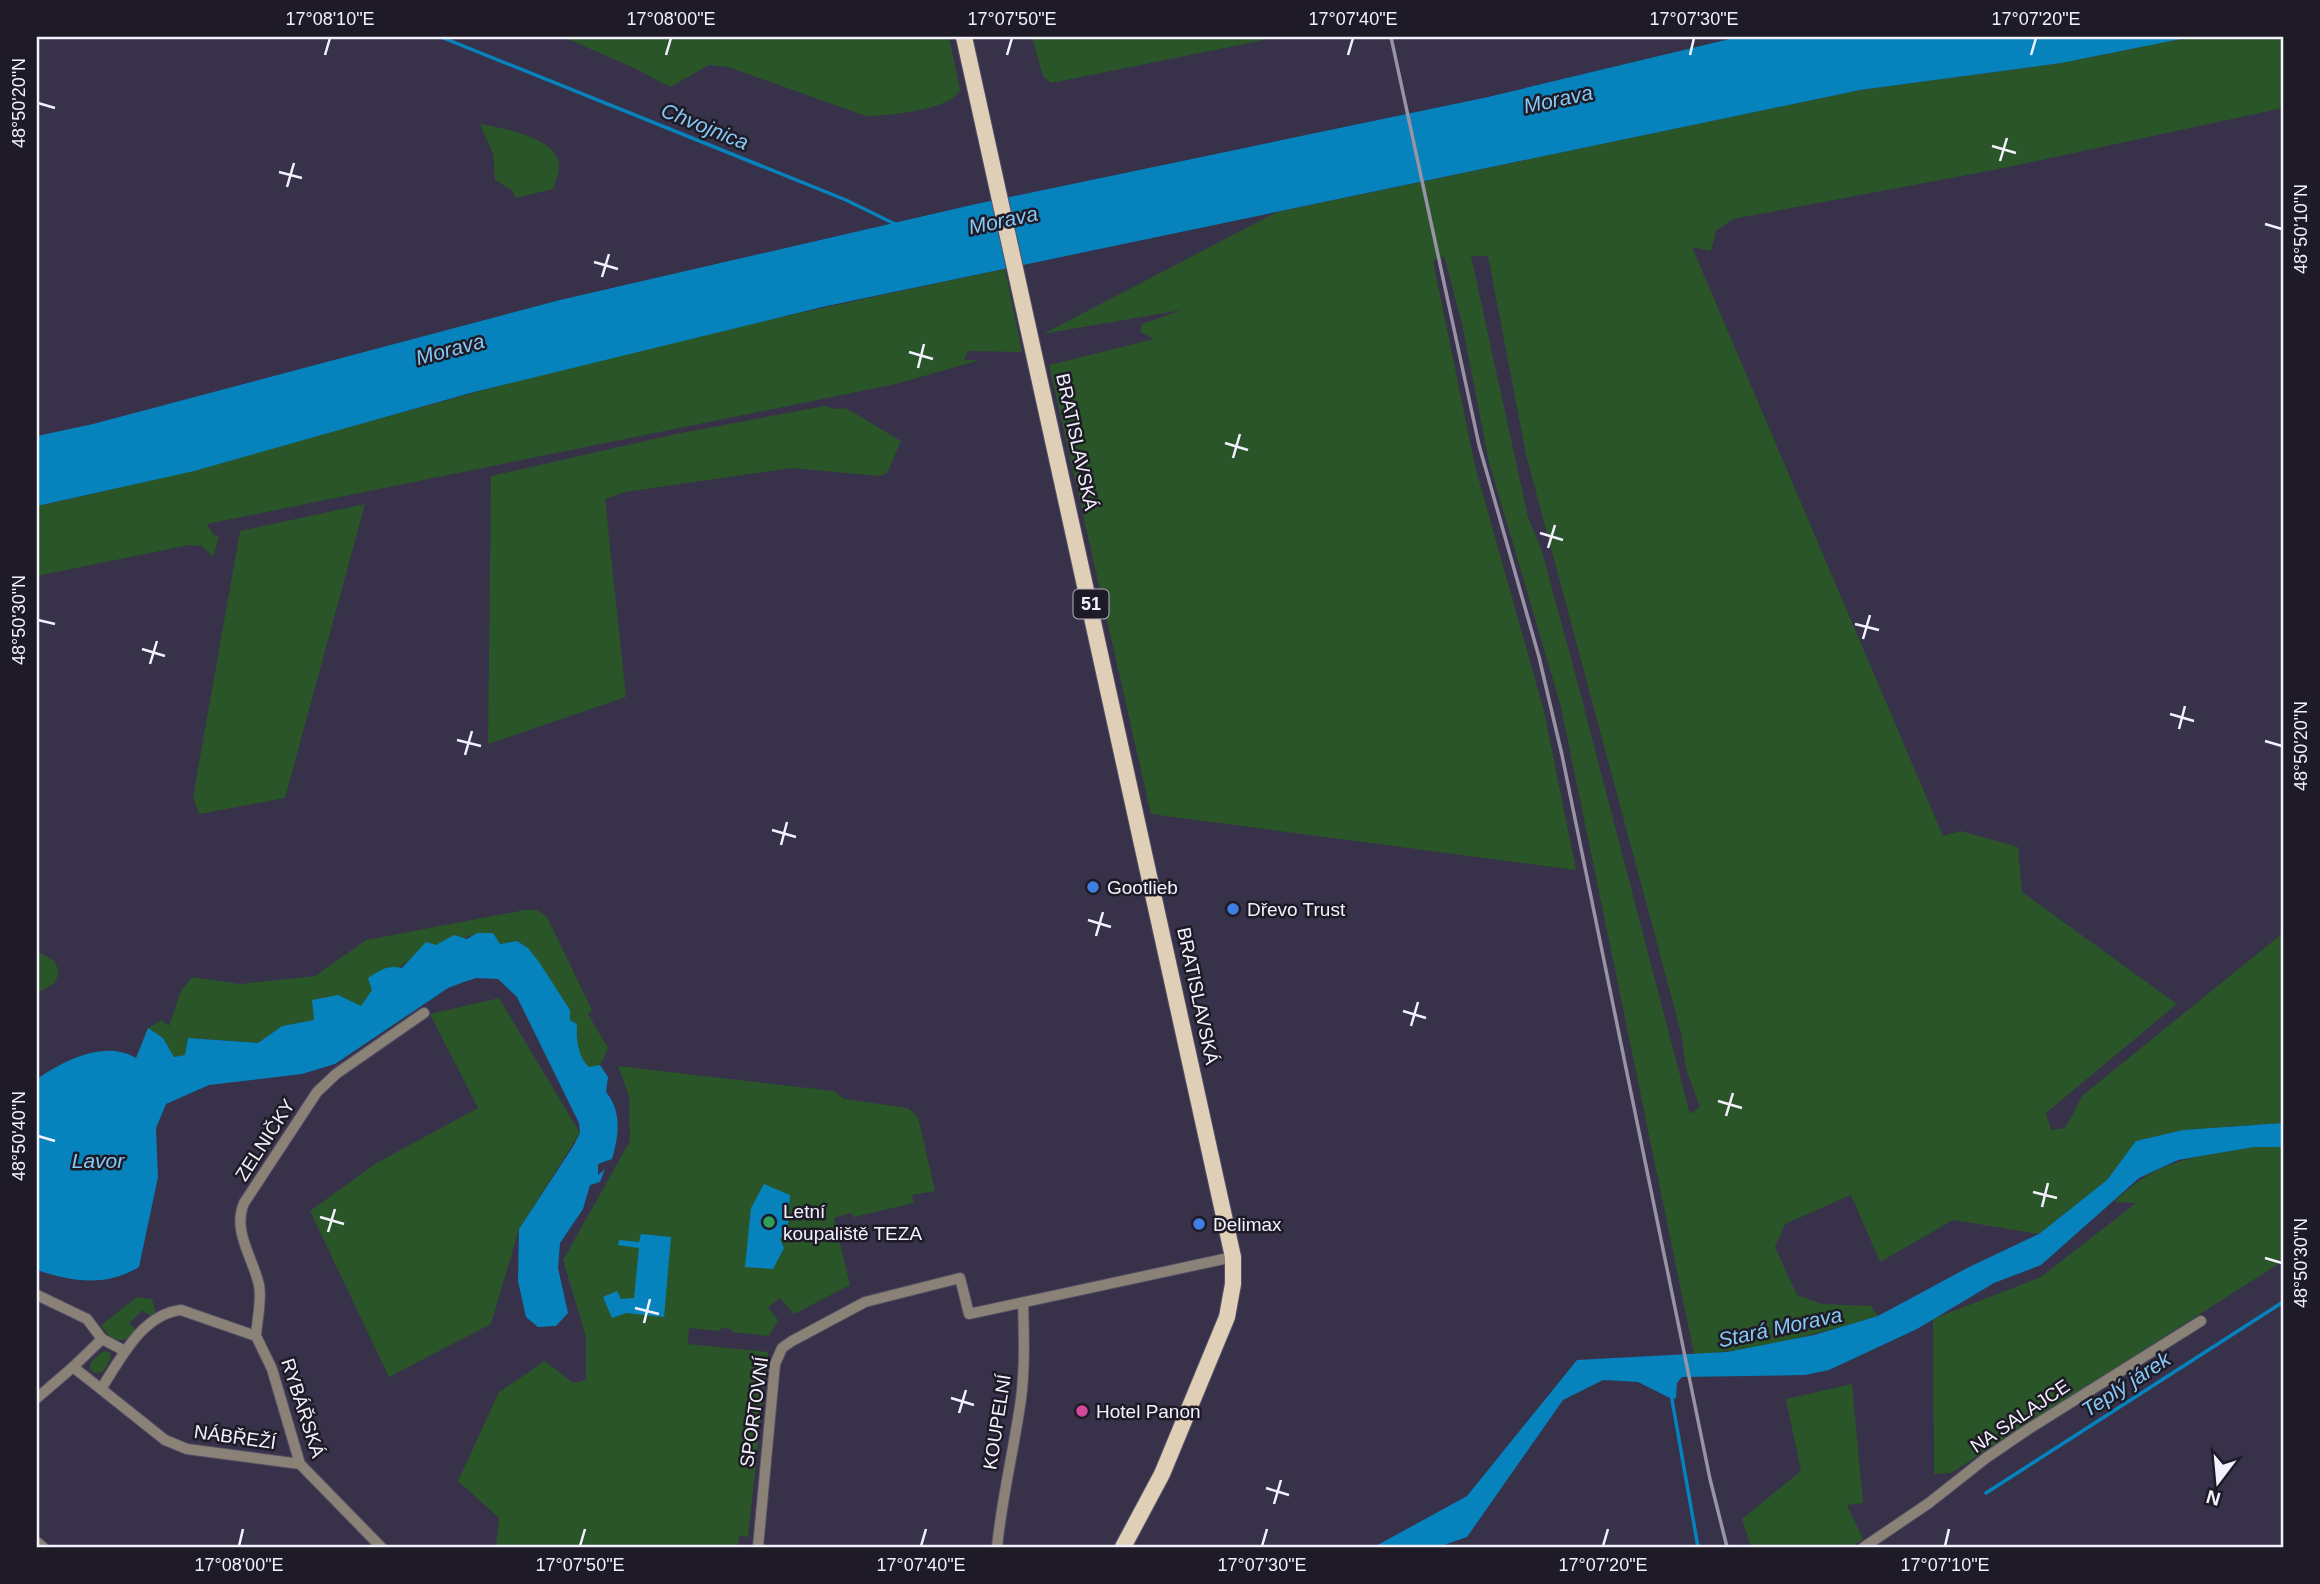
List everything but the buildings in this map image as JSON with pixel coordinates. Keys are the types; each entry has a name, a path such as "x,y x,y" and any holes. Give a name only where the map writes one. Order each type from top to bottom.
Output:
{"main road":[{"name":"BRATISLAVSKÁ","path":"964,37 1233,1257 1233,1284 1227,1317 1163,1474 1123,1547"}],"street":[{"name":"ZELNIČKY","path":"256,1336 259,1287 241,1230 239,1217 244,1203 317,1092 336,1074 424,1013"},
{"path":"1023,1303 1233,1257"},
{"name":"SPORTOVNÍ","path":"758,1547 775,1364 782,1348 865,1302 960,1278 969,1314 1023,1303"},
{"path":"37,1295 87,1319 102,1339 125,1352"},
{"name":"KOUPELNÍ","path":"997,1547 1002,1492 1021,1398 1025,1352 1023,1303"},
{"path":"100,1389 146,1327 168,1311 181,1310 256,1336"},
{"name":"NA SALAJCE","path":"1864,1547 1930,1503 2026,1430 2201,1321"},
{"name":"RYBÁŘSKÁ","path":"256,1336 272,1369 300,1464 381,1547"},
{"path":"37,1398 102,1339"},
{"name":"NÁBŘEŽÍ","path":"73,1367 165,1440 187,1449 300,1464"},
{"path":"37,1542 43,1547"}],"green space":[{"path":"563,37 949,37 960,90 954,97 932,107 866,116 728,67 709,65 670,87"},
{"path":"1032,37 1280,37 1051,83 1043,76"},
{"path":"2191,37 2283,37 2283,108 2004,168 1733,219 1716,231 1711,251 1692,247 1943,836 1961,831 2018,847 2022,892 2177,1004 2046,1113 2051,1130 2065,1128 2083,1095 2283,933 2283,1123 2183,1130 2136,1141 2107,1180 2039,1234 1953,1220 1880,1262 1851,1195 1785,1224 1775,1247 1797,1295 1822,1304 1871,1306 1878,1316 1764,1345 1694,1354 1561,707 1489,462 1462,324 1444,256 1433,261 1475,466 1544,711 1576,870 1151,814 1049,365 1154,339 1140,332 1142,324 1182,310 1043,334 1277,212 1860,90 2061,63","holes":["1471,256 1488,256 1526,455 1681,1033 1686,1069 1700,1107 1690,1114 1574,669 1541,548 1528,517"]},
{"path":"480,124 528,136 550,149 557,157 559,167 553,189 516,198 512,190 495,180 493,154"},
{"path":"1005,269 1022,352 968,351 964,360 980,360 896,384 207,524 213,534 219,537 213,557 202,546 189,545 37,576 37,506 201,467 672,342"},
{"path":"825,406 846,408 901,441 887,473 880,476 792,468 625,492 605,499 626,697 488,744 491,476 676,434"},
{"path":"365,504 285,798 199,814 193,797 240,531"},
{"path":"537,910 547,917 592,1010 588,1014 608,1048 596,1066 588,1067 582,1058 578,1047 577,1024 570,1020 570,1010 528,948 517,941 500,944 477,933 427,949 411,959 374,989 361,1007 312,1000 314,1020 282,1026 258,1043 188,1038 185,1055 174,1057 163,1038 148,1028 162,1020 169,1026 181,991 192,977 240,984 315,976 366,940"},
{"path":"37,951 54,961 59,971 55,983 37,993"},
{"path":"499,998 580,1133 519,1229 491,1324 389,1377 310,1211 378,1162 478,1108 430,1014"},
{"path":"618,1066 834,1091 844,1099 908,1108 918,1117 935,1191 912,1195 914,1203 854,1217 855,1220 851,1213 834,1218 850,1285 794,1314 780,1298 768,1307 778,1320 769,1336 732,1332 732,1329 721,1328 720,1331 689,1328 688,1344 768,1352 748,1537 739,1536 738,1547 496,1547 499,1518 458,1481 499,1392 545,1361 573,1383 586,1380 586,1337 563,1260 630,1141 629,1096"},
{"path":"2254,1147 2283,1147 2283,1261 1951,1473 1934,1474 1933,1319 2041,1277 2136,1203 2114,1202 2147,1176 2195,1157"},
{"path":"137,1297 152,1299 156,1314 150,1316 143,1310 129,1323 136,1330 131,1337 117,1340 110,1336 101,1325"},
{"path":"103,1351 110,1352 111,1358 103,1372 95,1373 90,1369 90,1363"},
{"path":"1852,1384 1863,1503 1847,1505 1863,1539 1851,1547 1751,1547 1742,1519 1801,1471 1786,1399"}],"water":[{"name":"Morava","path":"1738,37 2191,37 2061,63 1860,90 822,307 474,392 194,471 37,506 37,436 93,424 560,300 976,204 1488,97"},
{"name":"Lavor","path":"477,933 493,933 500,944 517,941 528,948 539,962 570,1010 570,1020 577,1024 577,1042 582,1058 589,1067 600,1065 608,1077 606,1092 617,1115 612,1159 598,1164 598,1175 605,1169 600,1182 590,1185 583,1209 560,1243 558,1268 568,1313 556,1326 538,1327 526,1317 518,1281 519,1229 574,1145 580,1133 579,1123 517,997 498,979 476,978 448,988 335,1064 302,1074 209,1085 166,1104 156,1128 158,1177 139,1267 114,1278 101,1280 76,1280 37,1270 37,1079 72,1059 98,1052 124,1053 136,1058 148,1028 163,1038 174,1057 185,1055 188,1038 258,1043 282,1026 314,1020 312,1000 338,995 361,1006 372,990 368,978 388,968 402,968 426,942 436,945 454,935 467,939"},
{"path":"2283,1123 2283,1147 2254,1147 2178,1160 2139,1178 2041,1265 1994,1283 1917,1329 1829,1370 1805,1375 1682,1377 1677,1383 1676,1398 1672,1399 1638,1382 1603,1380 1563,1400 1467,1537 1438,1547 1374,1547 1467,1496 1577,1360 1727,1352 1814,1335 1878,1316 1969,1267 2039,1234 2107,1180 2136,1141 2183,1130"},
{"name":"Letní koupaliště TEZA","path":"764,1184 790,1195 787,1235 780,1239 784,1248 773,1269 745,1267 751,1208"},
{"path":"641,1234 671,1237 664,1317 626,1313 612,1318 603,1297 617,1291 621,1299 634,1298 639,1248 618,1245 619,1240 639,1242"}],"waterway":[{"name":"Chvojnica","path":"441,37 846,200 895,224"},
{"name":"Teplý járek","path":"1986,1493 2283,1302"},
{"path":"1671,1394 1698,1547"}],"railway":[{"path":"1391,37 1479,445 1539,657 1562,755 1710,1479 1727,1547"}],"place":[{"name":"Gootlieb","path":"1093,887"},
{"name":"Dřevo Trust","path":"1233,909"},
{"name":"Letní koupaliště TEZA","path":"769,1222"},
{"name":"Delimax","path":"1199,1224"},
{"name":"Hotel Panon","path":"1082,1411"}],"water label":[{"name":"Stará Morava","path":"1780,1327"}]}
